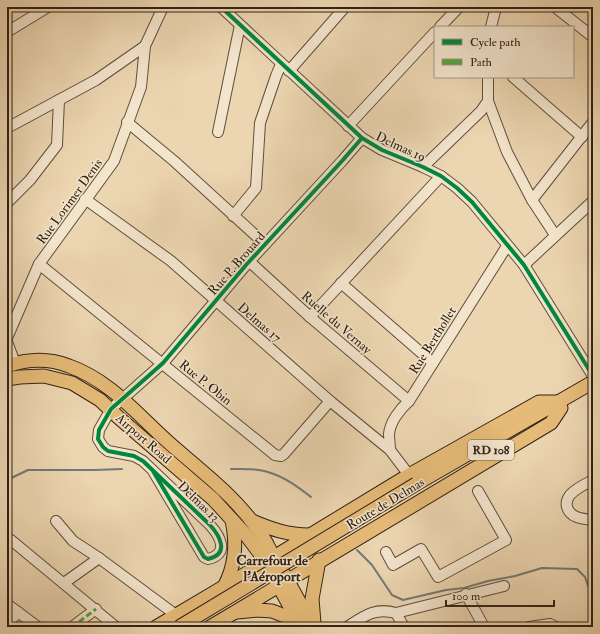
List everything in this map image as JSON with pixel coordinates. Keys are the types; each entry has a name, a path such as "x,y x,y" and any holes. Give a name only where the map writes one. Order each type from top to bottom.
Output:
{"main road":[{"name":"Airport Road","path":"11,364 34,360 49,360 69,365 90,375 124,399 167,441 214,481 242,509 262,535 270,556"},
{"name":"Airport Road","path":"7,379 20,376 44,376 72,383 93,394 213,499 246,535 270,556"},
{"name":"Route de Delmas","path":"559,405 593,382"},
{"name":"Route de Delmas","path":"178,621 415,483 559,405 593,390"},
{"path":"156,627 178,621 224,587 270,556 415,483 539,402 559,405 551,423 319,560 282,585 233,612 210,627"},
{"name":"Route de Delmas","path":"193,627 415,483"},
{"path":"224,587 230,576 234,562 235,534 232,520"},
{"path":"251,521 281,532 296,535 310,535"},
{"path":"270,556 282,585 304,626"},
{"path":"304,626 312,599 319,560"},
{"path":"233,612 257,610 272,611 304,626"}],"street":[{"path":"7,32 48,7"},
{"name":"Rue Lorimer Denis","path":"7,338 39,264 114,161 141,87 145,46 163,7"},
{"path":"289,71 345,7"},
{"path":"441,26 459,7"},
{"path":"491,26 496,7"},
{"path":"555,7 593,37"},
{"name":"Delmas 19","path":"225,8 240,25 281,64 362,138 382,150 441,176 472,202 524,265 593,376"},
{"path":"218,132 240,25"},
{"path":"348,126 434,33"},
{"path":"7,128 96,80 145,46"},
{"path":"233,216 256,188 260,123 281,64"},
{"path":"488,78 488,101 507,152 532,200 555,235"},
{"path":"514,78 582,137"},
{"path":"7,203 30,180 57,145 60,100"},
{"path":"423,167 478,115 488,101"},
{"path":"127,122 174,161 265,244"},
{"path":"532,200 593,122"},
{"name":"Rue P. Brouard","path":"111,409 163,363 265,244 362,138"},
{"path":"310,317 441,176"},
{"name":"Delmas 17","path":"85,199 171,260 330,400 390,450 415,483"},
{"path":"524,265 555,235 592,207"},
{"name":"Rue Berthollet","path":"390,450 389,433 394,420 433,363 507,246"},
{"name":"Ruelle du Vernay","path":"250,262 310,317 408,401"},
{"name":"Rue P. Obin","path":"39,264 278,456 284,454 330,400"},
{"path":"341,283 433,363"},
{"path":"7,342 11,364"},
{"name":"Delmas 13","path":"111,409 99,430 98,440 108,451 134,456 143,461 214,529 222,546 221,550 215,557 208,559 204,557 153,471"},
{"path":"593,480 570,494 567,499 568,509 571,514 578,518 593,520"},
{"path":"386,552 393,565 421,549 438,577 506,540 478,491"},
{"path":"401,512 405,515 428,500 429,502"},
{"path":"56,522 73,541 99,558 178,621"},
{"path":"8,539 96,609 116,627"},
{"path":"64,583 99,558"},
{"path":"347,627 371,613 381,610 396,613 466,594 504,586"},
{"path":"466,594 484,627"},
{"path":"7,604 38,627"},
{"path":"72,627 96,609"},
{"path":"7,624 18,612"},
{"path":"396,613 404,627"},
{"path":"529,627 550,624 556,627"}],"waterway":[{"path":"7,480 28,470 122,469"},
{"path":"231,469 255,469 274,474 291,483 311,497"},
{"path":"357,550 372,565 392,595 403,600 446,590 464,588 542,568 577,569 585,577 593,600"}],"marked path":[{"path":"72,627 96,609"}],"cycle path":[{"path":"221,7 362,138 382,150 441,176 472,202 524,265 593,376"},
{"path":"153,471 204,557 208,559 215,557 221,549 221,544 220,539 210,525 143,461 134,456 108,451 103,447 98,439 99,430 111,409 163,363 246,265 362,138"}],"district":[{"name":"Carrefour de l'Aéroport","path":"272,568"}]}
